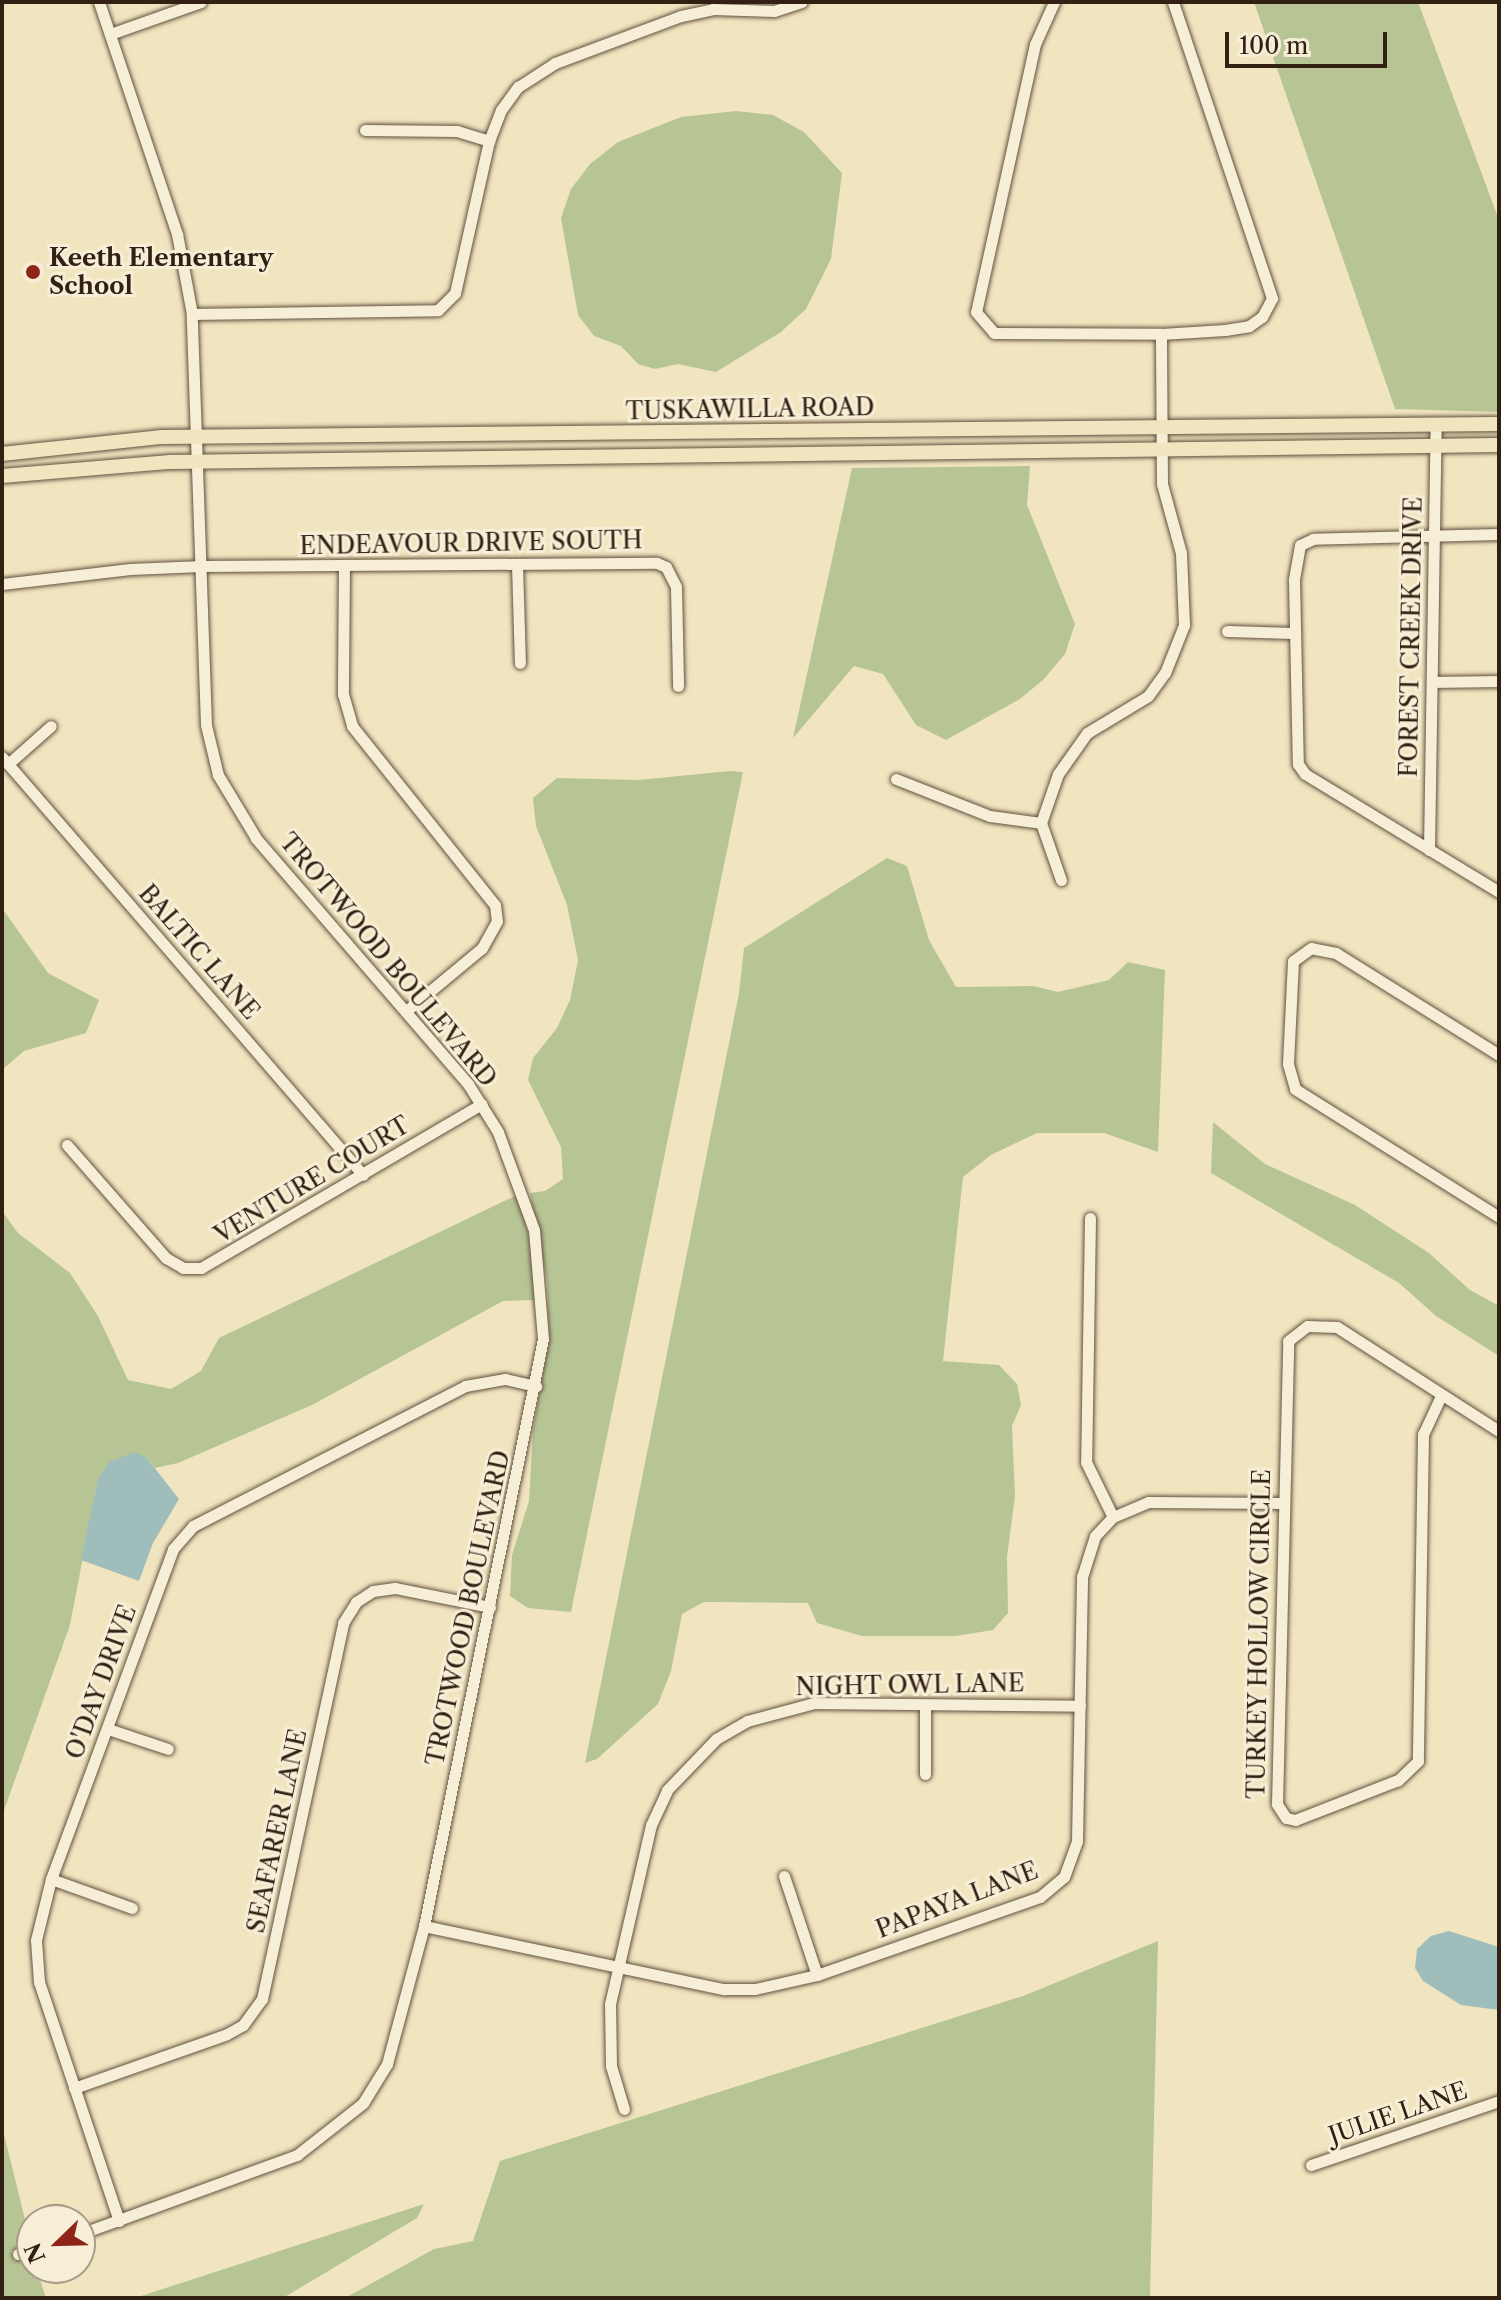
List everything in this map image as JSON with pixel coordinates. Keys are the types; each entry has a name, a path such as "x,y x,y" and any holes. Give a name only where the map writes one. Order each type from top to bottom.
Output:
{"main road":[{"name":"TUSKAWILLA ROAD","path":"2,454 198,438 1160,424 1499,424"},
{"name":"TUSKAWILLA ROAD","path":"2,476 198,463 1499,445"},
{"path":"40,449 43,471"}],"street":[{"name":"TROTWOOD BOULEVARD","path":"96,2229 271,2169 346,2120 387,2064 424,1926 536,1386 543,1339 534,1230 513,1166 482,1104 256,838 218,775 206,725 192,314 177,234 99,2"},
{"path":"110,34 201,2"},
{"path":"192,314 429,312 450,303 489,141 501,110 518,87 555,63 681,16 713,9 774,11 802,2"},
{"path":"1054,2 1035,44 976,312 994,333 1161,334 1249,326 1262,317 1272,298 1173,2"},
{"path":"365,130 457,131 489,141"},
{"path":"1061,880 1041,823 1071,751 1087,733 1148,696 1165,673 1181,637 1186,596 1181,553 1162,484 1161,334"},
{"name":"FOREST CREEK DRIVE","path":"1429,850 1436,425"},
{"path":"1499,534 1330,536 1300,545 1295,559 1294,633 1298,764 1305,774 1499,892"},
{"name":"ENDEAVOUR DRIVE SOUTH","path":"2,584 130,569 202,566 644,562 666,567 676,587 678,686"},
{"path":"517,564 520,663"},
{"path":"344,567 343,694 352,726 495,905 497,921 482,948 406,1011"},
{"path":"1227,631 1294,633"},
{"path":"1434,682 1497,681"},
{"path":"5,760 51,726"},
{"name":"BALTIC LANE","path":"5,760 363,1175"},
{"path":"896,779 990,816 1041,823"},
{"path":"1499,1055 1336,953 1302,951 1289,970 1288,1064 1295,1089 1499,1217"},
{"name":"VENTURE COURT","path":"67,1145 166,1258 183,1268 215,1264 482,1104"},
{"path":"1090,1218 1086,1462 1113,1517 1148,1502 1283,1503"},
{"name":"TURKEY HOLLOW CIRCLE","path":"1307,1326 1337,1327 1440,1398 1423,1434 1418,1761 1398,1780 1295,1820 1279,1813 1277,1804 1285,1351 1295,1332 1307,1326"},
{"name":"O'DAY DRIVE","path":"119,2221 74,2088 36,1960 40,1912 51,1879 173,1549 193,1526 465,1386 505,1379 536,1386"},
{"path":"1440,1398 1499,1431"},
{"name":"PAPAYA LANE","path":"424,1926 724,1989 755,1989 817,1975 1040,1897 1056,1886 1073,1861 1077,1841 1082,1577 1095,1536 1113,1517"},
{"name":"SEAFARER LANE","path":"74,2088 227,2034 243,2025 262,1999 343,1623 356,1602 373,1591 395,1588 490,1607"},
{"name":"NIGHT OWL LANE","path":"624,2109 608,2035 618,1966 651,1825 667,1790 716,1739 747,1721 814,1703 1080,1706"},
{"path":"925,1705 925,1774"},
{"path":"108,1729 168,1749"},
{"path":"784,1876 817,1975"},
{"path":"51,1879 132,1908"},
{"name":"JULIE LANE","path":"1311,2165 1499,2101"}],"green space":[{"path":"1254,2 1418,2 1499,220 1499,412 1395,409"},
{"path":"736,111 773,115 804,132 842,173 831,259 806,309 781,332 716,372 678,364 655,369 638,364 621,346 594,336 578,315 561,218 571,189 590,164 618,142 681,117"},
{"path":"1030,466 1027,505 1075,624 1065,654 1043,680 1020,699 946,740 916,725 883,674 854,666 793,738 852,468"},
{"path":"743,772 571,1612 528,1608 510,1596 512,1555 529,1501 533,1430 549,1339 547,1282 530,1193 545,1191 563,1179 561,1147 528,1080 533,1058 557,1028 570,1000 578,960 567,905 536,826 533,798 557,778 638,780"},
{"path":"887,858 907,866 929,940 956,987 1033,986 1058,992 1109,980 1128,962 1165,970 1158,1152 1104,1133 1037,1133 991,1155 963,1177 943,1361 999,1365 1017,1384 1021,1405 1012,1426 1015,1496 1007,1557 1008,1613 993,1630 956,1636 862,1636 817,1623 808,1603 704,1602 682,1614 671,1671 658,1704 597,1759 585,1763 739,993 744,948"},
{"path":"2,908 48,973 99,1000 86,1033 24,1051 2,1070"},
{"path":"1213,1122 1265,1164 1355,1205 1429,1253 1470,1290 1499,1306 1499,1356 1436,1316 1399,1283 1211,1173"},
{"path":"517,1195 528,1232 536,1300 503,1301 312,1405 178,1463 155,1468 146,1457 98,1479 70,1625 2,1816 2,1211 18,1233 70,1273 98,1316 128,1380 171,1389 201,1371 219,1338"},
{"path":"1158,1941 1150,2298 345,2298 434,2249 473,2241 500,2161 1023,1996"},
{"path":"2,2126 21,2204 16,2204 16,2249 11,2251 16,2260 16,2284 41,2284 46,2298 2,2298"},
{"path":"424,2204 417,2218 283,2298 135,2298"}],"water":[{"path":"134,1452 146,1457 179,1499 153,1543 139,1581 81,1560 98,1479 109,1462"},
{"path":"1449,1931 1499,1947 1499,2010 1461,2005 1423,1981 1415,1968 1417,1949 1431,1936"}],"place":[{"name":"Keeth Elementary School","path":"33,272"}]}
